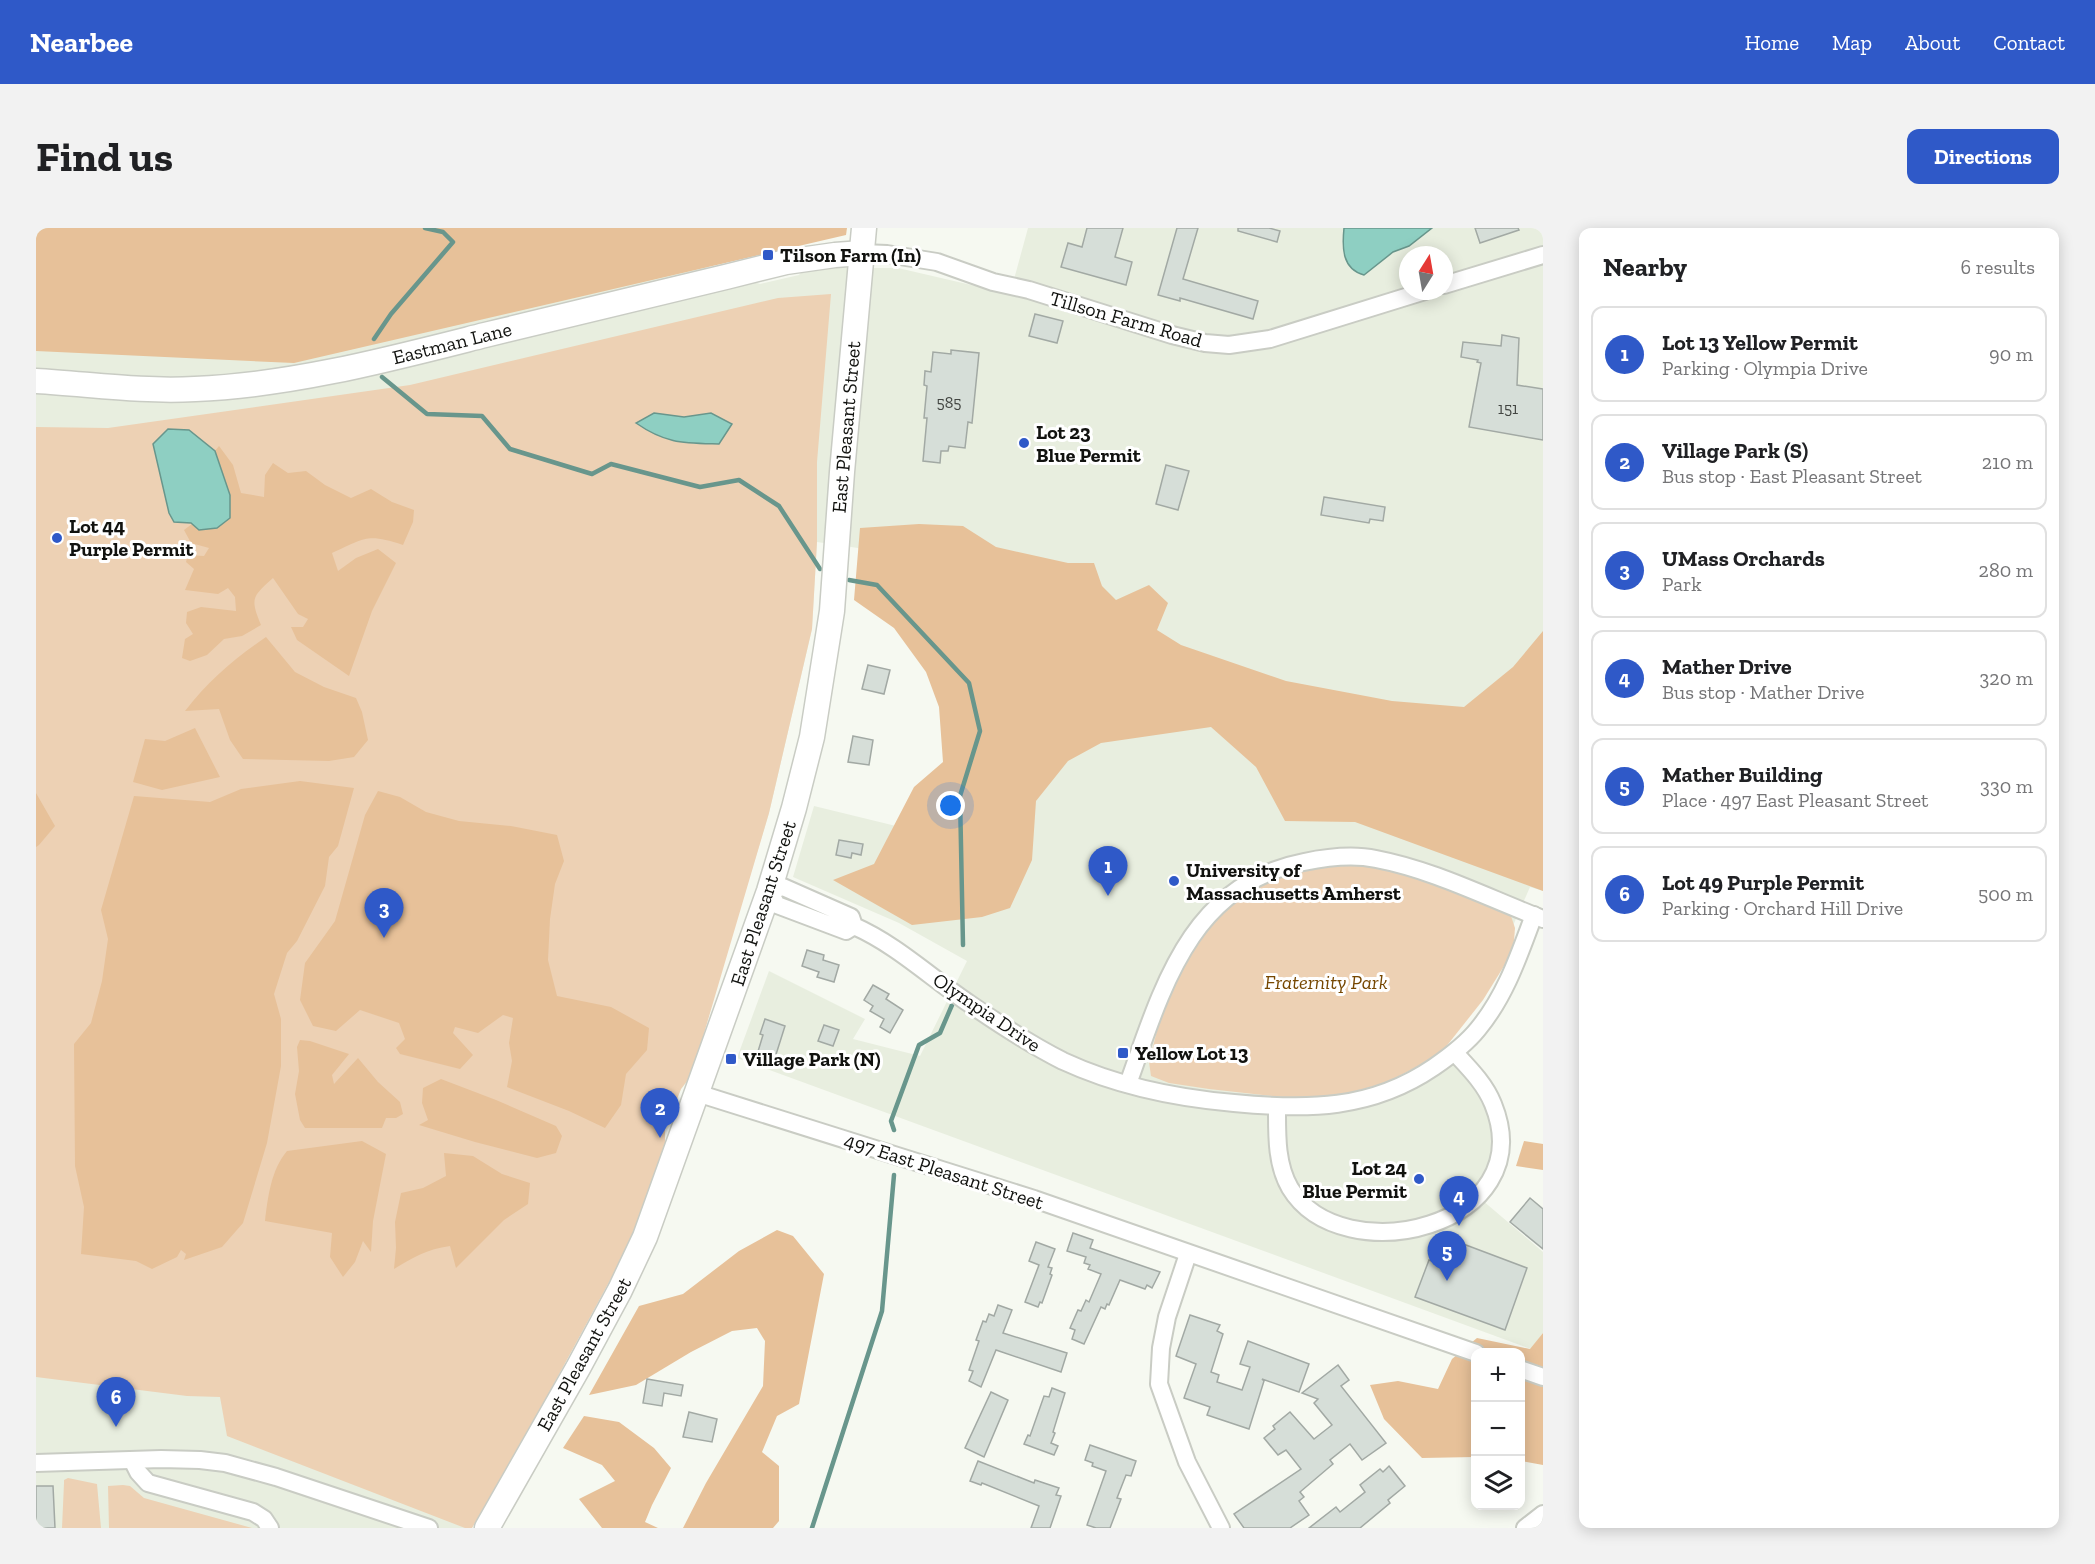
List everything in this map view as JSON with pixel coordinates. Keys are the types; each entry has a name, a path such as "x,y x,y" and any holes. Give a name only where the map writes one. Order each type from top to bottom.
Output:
{"main road":[{"name":"East Pleasant Street","path":"487,1528 578,1368 620,1290 645,1237 769,891 794,808 812,737 832,611 864,228"},
{"name":"Eastman Lane","path":"36,381 195,390 312,374 397,357 786,262 862,254"}],"street":[{"name":"Tillson Farm Road","path":"862,254 887,254 937,262 993,282 1029,290 1172,335 1205,343 1228,345 1270,339 1399,299"},
{"path":"1453,282 1543,255"},
{"path":"1128,1084 1153,1011 1183,948 1202,922 1221,902 1250,881 1271,871 1293,864 1327,858 1350,856 1374,858 1422,871 1538,917"},
{"name":"Olympia Drive","path":"769,891 777,905 846,931 854,926 873,935 970,1004 1053,1055 1088,1071 1154,1092 1185,1099 1277,1107 1342,1104 1378,1095 1407,1084 1455,1053 1478,1030 1504,991 1538,917"},
{"path":"1277,1107 1281,1167 1291,1188 1307,1207 1337,1225 1354,1230 1402,1230 1423,1226 1451,1216 1472,1201 1486,1187 1500,1159 1501,1134 1493,1102 1481,1082 1455,1053"},
{"name":"497 East Pleasant Street","path":"697,1093 1034,1199 1471,1351"},
{"path":"1188,1254 1167,1317 1161,1348 1159,1384 1187,1462 1221,1528"},
{"path":"1525,1370 1543,1377"},
{"path":"132,1460 148,1484 253,1512 264,1519 270,1528"},
{"path":"36,1463 200,1460 242,1467 429,1528"},
{"path":"1526,1528 1543,1514"}],"shaded area":[{"name":"University of Massachusetts Amherst","path":"36,228 710,228 706,290 752,281 760,284 799,275 803,270 898,268 1010,294 1028,228 1543,228 1543,891 1530,887 1494,969 1444,1041 1480,1087 1496,1128 1496,1152 1475,1194 1543,1252 1543,1333 1531,1349 737,1058 769,971 865,1019 853,1039 920,1056 967,961 899,923 793,877 814,806 941,837 1023,757 858,548 817,542 812,629 769,813 688,1081 681,1089 665,1129 665,1155 472,1528 36,1528"},
{"path":"36,228 847,228 846,235 294,363 36,351"},
{"path":"219,446 233,465 241,493 264,497 265,475 273,463 288,473 306,471 325,485 351,498 371,489 392,502 414,510 413,522 403,545 373,538 359,541 332,553 338,571 356,558 378,549 396,563 372,611 349,676 297,640 291,627 303,627 308,619 298,614 273,578 255,599 255,609 261,625 242,636 224,639 207,655 190,661 182,658 185,639 193,634 186,623 187,612 201,607 236,611 235,597 228,588 218,594 185,590 194,569 186,562 188,555 204,556 209,548 191,543 184,530 230,495 215,451"},
{"path":"919,524 963,526 996,547 1068,563 1094,563 1102,586 1116,600 1149,585 1168,603 1157,630 1181,645 1286,681 1392,701 1464,707 1513,667 1543,631 1543,891 1355,822 1285,821 1256,767 1211,727 1101,743 1068,761 1036,801 1032,860 1010,908 982,917 912,925 833,880 874,864 914,787 943,762 939,707 926,672 894,628 854,600 860,528"},
{"path":"266,637 295,672 324,687 356,698 362,712 368,740 354,757 329,761 243,759 230,740 219,709 185,711 222,671"},
{"path":"195,728 220,777 162,790 133,782 145,739 165,741"},
{"path":"300,781 354,788 338,846 329,857 325,886 297,941 287,953 274,994 281,1019 281,1066 267,1143 243,1223 222,1247 184,1260 186,1254 181,1250 177,1257 152,1269 136,1261 81,1254 84,1207 75,1166 74,1044 91,1023 102,981 108,939 101,910 134,796 210,802 241,789"},
{"path":"378,791 400,797 426,812 459,821 511,826 557,835 564,861 555,884 548,960 557,996 611,1007 649,1028 647,1050 626,1074 621,1105 605,1128 507,1087 512,1061 509,1043 513,1018 503,1015 478,1033 455,1027 453,1033 473,1055 460,1069 400,1054 396,1048 405,1039 399,1023 360,1010 336,1031 313,1026 300,1000 305,963 335,921 365,815"},
{"path":"36,793 55,826 36,847"},
{"path":"300,1040 349,1054 332,1075 334,1084 358,1058 378,1082 400,1102 403,1114 396,1118 386,1118 382,1128 305,1128 300,1120 295,1094 299,1071 297,1047"},
{"path":"441,1079 556,1126 562,1136 556,1153 537,1158 419,1125 428,1120 422,1103 423,1088"},
{"path":"362,1141 386,1154 373,1221 371,1252 363,1241 355,1262 343,1277 330,1257 332,1233 265,1221 266,1212 274,1175 287,1151"},
{"path":"1524,1141 1543,1144 1543,1170 1516,1166"},
{"path":"444,1153 473,1156 502,1174 530,1183 528,1204 504,1220 456,1268 450,1246 427,1252 394,1269 395,1222 401,1193 423,1188 446,1176"},
{"path":"777,1230 793,1236 824,1274 799,1404 777,1416 762,1452 779,1466 779,1521 773,1528 683,1528 706,1483 763,1386 765,1341 757,1328 732,1331 636,1385 589,1395 639,1306 683,1294 739,1251"},
{"path":"1543,1333 1543,1465 1525,1462 1525,1348 1471,1348 1471,1457 1422,1458 1384,1419 1370,1385 1398,1381 1438,1389 1452,1359 1477,1338 1530,1349"},
{"path":"584,1416 619,1422 654,1448 671,1468 645,1522 658,1528 602,1528 579,1499 615,1481 602,1465 563,1448"}],"green space":[{"path":"831,294 817,462 817,542 812,629 769,813 695,1064 690,1077 681,1089 665,1129 665,1155 627,1249 537,1415 472,1528 465,1528 227,1436 220,1397 187,1396 36,1377 36,427 108,428 410,385 778,298"},
{"name":"Fraternity Park","path":"1346,864 1385,868 1422,878 1511,916 1515,928 1509,958 1483,1000 1445,1048 1433,1058 1388,1082 1342,1095 1300,1099 1169,1083 1151,1076 1149,1062 1161,1015 1190,950 1220,909 1260,884 1296,872"},
{"path":"68,1478 97,1484 101,1528 62,1528 64,1480"},
{"path":"108,1486 130,1486 144,1498 252,1528 109,1528"}],"water":[{"path":"1344,228 1432,228 1409,246 1399,246 1399,250 1364,275 1347,263 1343,243"},
{"path":"654,413 684,417 711,413 732,424 719,444 676,441 657,435 636,423"},
{"path":"168,429 189,430 215,451 230,495 230,518 217,528 199,530 191,523 174,522 169,513 153,444"}],"building":[{"path":"1087,228 1123,228 1115,257 1132,262 1126,285 1061,267 1068,243 1082,247"},
{"path":"1177,228 1198,228 1183,279 1258,301 1253,319 1180,298 1180,301 1158,295"},
{"path":"1238,228 1269,228 1280,231 1277,242 1238,231"},
{"path":"1475,228 1518,228 1519,230 1480,243"},
{"path":"1035,314 1063,321 1057,343 1029,336"},
{"path":"1502,335 1519,338 1517,385 1543,389 1543,440 1469,427 1481,363 1477,362 1478,360 1461,357 1463,342 1501,346"},
{"path":"951,350 979,353 972,423 968,422 965,448 949,446 948,451 941,451 940,463 923,461 927,418 924,418 927,386 924,385 925,371 931,372 933,352 951,354"},
{"path":"1166,465 1189,471 1178,510 1156,504"},
{"path":"1324,497 1385,507 1383,521 1370,519 1369,523 1321,515"},
{"path":"868,665 890,670 884,694 862,689"},
{"path":"853,736 873,740 869,765 848,762"},
{"path":"839,840 863,844 861,855 852,853 851,858 836,855"},
{"path":"807,950 824,955 823,960 839,965 834,982 817,977 819,972 802,966"},
{"path":"873,985 889,994 886,999 903,1010 890,1033 880,1027 884,1019 870,1011 873,1006 864,1000"},
{"path":"765,1019 785,1026 773,1064 756,1058"},
{"path":"824,1025 839,1030 833,1046 818,1041"},
{"path":"1530,1198 1543,1209 1543,1249 1510,1222"},
{"path":"1073,1233 1093,1240 1090,1248 1160,1272 1152,1288 1147,1285 1145,1289 1120,1280 1109,1305 1107,1304 1105,1309 1101,1307 1084,1344 1072,1339 1075,1330 1070,1328 1078,1310 1081,1311 1086,1300 1089,1302 1101,1274 1088,1269 1090,1265 1084,1263 1086,1257 1067,1251"},
{"path":"1036,1242 1055,1249 1048,1267 1052,1268 1050,1274 1052,1275 1042,1303 1040,1302 1038,1307 1025,1302 1039,1265 1029,1261"},
{"path":"1458,1242 1527,1268 1505,1330 1415,1297 1429,1260 1448,1267"},
{"path":"998,1305 1012,1310 1003,1333 1067,1353 1061,1372 996,1350 981,1387 969,1381 973,1371 969,1370 979,1341 976,1340 983,1321 986,1322 989,1314 994,1316"},
{"path":"1190,1315 1220,1325 1217,1331 1223,1334 1211,1372 1219,1375 1217,1382 1242,1390 1250,1367 1240,1364 1248,1341 1309,1364 1299,1392 1262,1379 1264,1381 1249,1429 1207,1415 1210,1407 1184,1398 1196,1364 1176,1356"},
{"path":"1338,1365 1349,1380 1341,1386 1386,1443 1362,1460 1350,1444 1330,1460 1333,1464 1300,1492 1304,1497 1299,1501 1309,1515 1290,1528 1244,1528 1234,1514 1301,1469 1286,1450 1278,1455 1264,1438 1275,1429 1273,1426 1290,1412 1314,1439 1332,1425 1314,1403 1318,1399 1302,1393"},
{"path":"647,1379 683,1385 681,1396 664,1393 662,1406 643,1403"},
{"path":"1052,1388 1065,1393 1051,1443 1058,1446 1054,1455 1024,1444 1028,1435 1030,1436 1044,1396 1049,1397"},
{"path":"991,1392 1008,1400 984,1457 965,1448"},
{"path":"689,1412 717,1419 712,1442 683,1437"},
{"path":"1090,1445 1136,1461 1131,1476 1126,1475 1117,1498 1121,1499 1110,1528 1096,1528 1087,1525 1106,1471 1092,1466 1093,1463 1085,1460"},
{"path":"978,1461 1034,1483 1035,1480 1059,1488 1056,1495 1061,1496 1050,1528 1031,1528 1039,1506 982,1483 981,1485 970,1481"},
{"path":"1389,1466 1405,1486 1388,1500 1390,1503 1360,1528 1309,1528 1336,1507 1340,1512 1365,1492 1360,1485 1380,1469 1383,1472"},
{"path":"36,1486 53,1486 55,1528 36,1528"}],"waterway":[{"path":"374,339 391,314 453,242 443,232 425,228"},
{"path":"382,377 427,414 482,416 510,449 592,474 611,464 700,487 739,480 779,506 820,569"},
{"path":"849,580 877,585 969,683 980,731 960,796 963,945"},
{"path":"894,1130 891,1121 919,1045 940,1033 952,1005"},
{"path":"812,1528 882,1311 894,1175"}],"place":[{"name":"Tilson Farm (In)","path":"768,255"},
{"name":"Lot 23 Blue Permit","path":"1024,443"},
{"name":"Lot 44 Purple Permit","path":"57,538"},
{"name":"University of Massachusetts Amherst","path":"1174,881"},
{"name":"Lot 13 Yellow Permit","path":"1108,896"},
{"name":"UMass Orchards","path":"384,938"},
{"name":"Yellow Lot 13","path":"1123,1053"},
{"name":"Village Park (N)","path":"731,1059"},
{"name":"Village Park (S)","path":"660,1138"},
{"name":"Lot 24 Blue Permit","path":"1419,1179"},
{"name":"Mather Drive","path":"1459,1226"},
{"name":"Mather Building","path":"1447,1281"},
{"name":"Lot 49 Purple Permit","path":"116,1427"}]}
